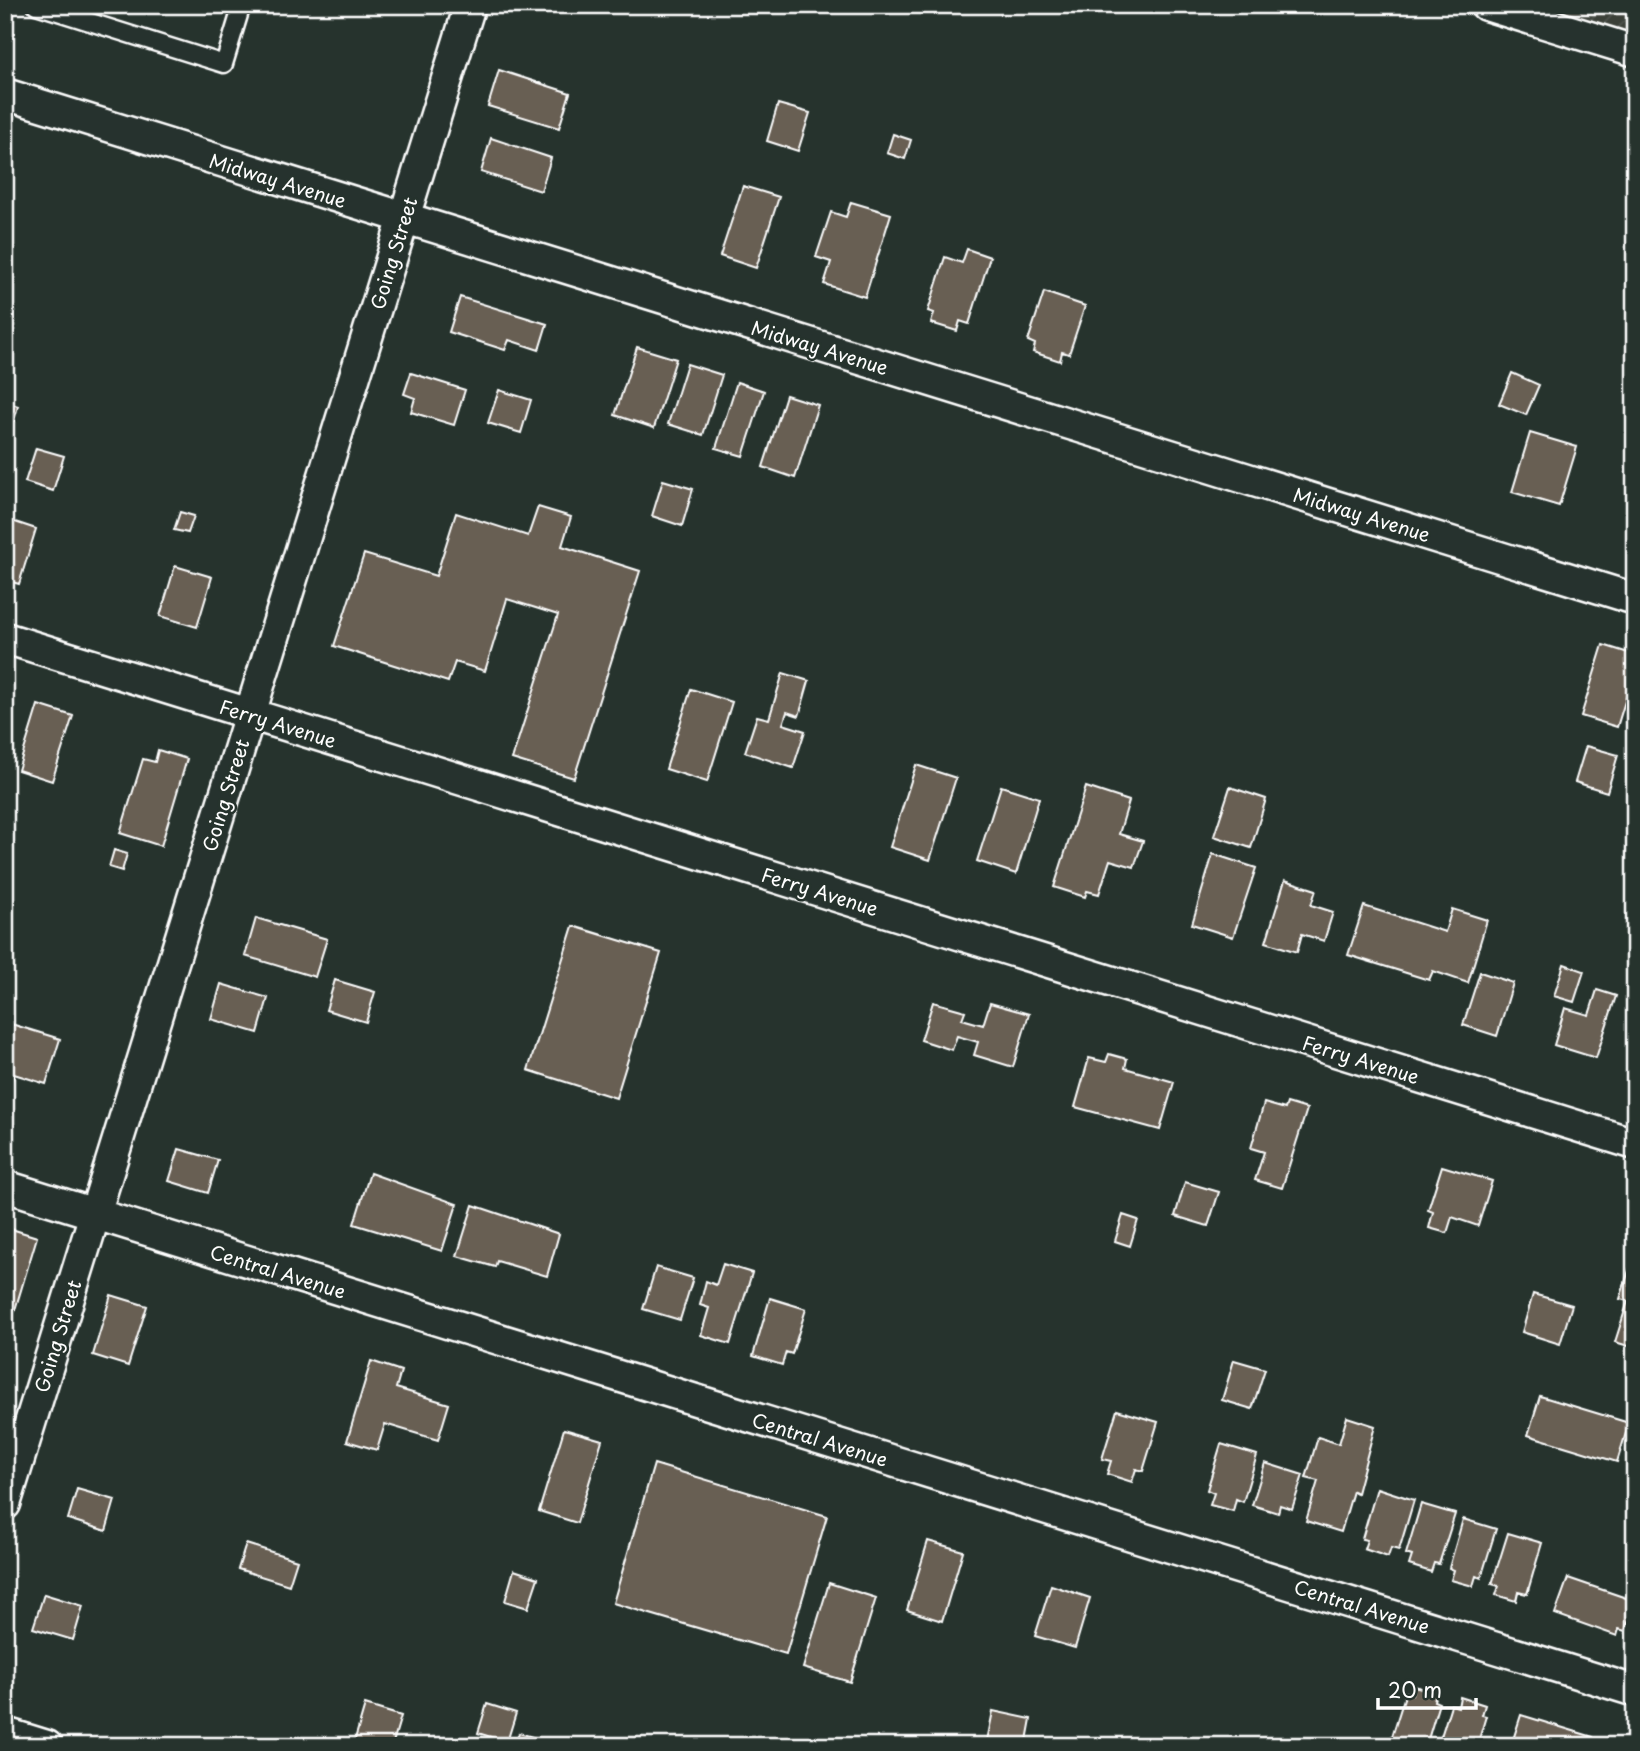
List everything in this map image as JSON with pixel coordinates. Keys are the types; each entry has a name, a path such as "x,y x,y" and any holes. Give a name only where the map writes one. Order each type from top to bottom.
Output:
{"street":[{"name":"Going Street","path":"5,1504 470,5"},
{"path":"1486,5 1635,51"},
{"name":"Midway Avenue","path":"5,94 1635,599"},
{"name":"Ferry Avenue","path":"5,638 1635,1144"},
{"name":"Central Avenue","path":"5,1186 1635,1691"},
{"path":"5,1733 47,1746"}],"lane":[{"path":"36,5 224,64 242,5"}],"shaded area":[{"path":"1463,5 1635,5 1635,61"}],"building":[{"path":"499,70 570,93 559,128 488,106"},
{"path":"778,104 810,113 798,151 767,141"},
{"path":"893,134 911,140 905,159 887,153"},
{"path":"491,138 551,158 541,191 481,172"},
{"path":"743,186 779,197 756,268 720,256"},
{"path":"851,202 891,214 865,297 824,284 831,262 816,257 831,212 846,217"},
{"path":"967,249 990,257 969,324 960,321 957,331 931,323 934,313 928,311 945,257 962,263"},
{"path":"1044,292 1085,306 1069,354 1062,352 1060,361 1033,352 1035,344 1028,341"},
{"path":"460,297 547,324 539,350 509,340 505,350 449,332"},
{"path":"637,347 676,359 654,428 615,415"},
{"path":"687,364 722,375 703,435 668,424"},
{"path":"411,373 465,390 454,425 411,412 415,398 404,394"},
{"path":"1512,373 1539,385 1526,415 1499,404"},
{"path":"737,382 764,391 743,456 716,448"},
{"path":"499,390 531,400 521,433 488,423"},
{"path":"786,395 818,405 795,478 763,467"},
{"path":"5,402 18,406 14,421 5,418"},
{"path":"1530,433 1577,447 1559,506 1512,492"},
{"path":"36,448 64,456 53,491 25,482"},
{"path":"663,480 693,489 682,526 652,516"},
{"path":"538,507 571,517 562,546 640,571 574,778 512,759 558,615 507,599 485,671 455,662 448,682 334,646 364,554 436,576 456,513 528,536"},
{"path":"180,512 194,516 188,533 174,530"},
{"path":"6,519 36,529 19,584 5,580"},
{"path":"175,566 212,577 197,627 160,616"},
{"path":"1603,645 1635,655 1635,669 1617,727 1581,716"},
{"path":"783,673 809,681 799,716 787,712 783,724 805,731 793,768 745,752 757,716 769,719"},
{"path":"691,689 732,702 707,782 666,769"},
{"path":"38,705 73,716 52,781 18,770"},
{"path":"1586,746 1618,755 1607,792 1575,782"},
{"path":"158,750 187,759 161,846 120,833 143,759 155,762"},
{"path":"916,765 956,778 930,860 890,847"},
{"path":"1001,786 1039,798 1016,874 977,861"},
{"path":"1086,787 1129,801 1119,834 1143,841 1134,867 1110,860 1099,894 1087,891 1085,897 1054,887"},
{"path":"1230,787 1266,799 1251,848 1214,836"},
{"path":"114,850 127,854 122,871 109,867"},
{"path":"1213,854 1256,868 1233,937 1192,924"},
{"path":"1285,880 1316,890 1311,905 1333,912 1324,941 1302,934 1297,952 1266,942"},
{"path":"1364,906 1445,932 1452,909 1487,920 1468,983 1433,971 1429,980 1348,955"},
{"path":"256,918 327,939 315,977 245,956"},
{"path":"573,926 661,953 616,1098 528,1070"},
{"path":"1564,964 1584,971 1574,1002 1554,996"},
{"path":"1480,972 1513,983 1497,1036 1463,1025"},
{"path":"1635,972 1635,998 1627,996"},
{"path":"335,980 375,992 366,1022 326,1010"},
{"path":"221,984 268,998 258,1033 211,1019"},
{"path":"1597,990 1616,996 1596,1058 1554,1045 1565,1008 1589,1015"},
{"path":"933,1002 965,1011 962,1019 983,1025 990,1003 1029,1014 1013,1067 974,1055 978,1042 957,1036 952,1050 921,1040"},
{"path":"8,1023 60,1039 46,1084 14,1074 5,1101 5,1033"},
{"path":"1109,1054 1127,1059 1125,1068 1174,1082 1160,1130 1075,1107 1089,1058 1106,1062"},
{"path":"1264,1103 1285,1109 1287,1103 1307,1109 1282,1188 1255,1180 1264,1152 1251,1148"},
{"path":"179,1149 218,1160 208,1193 169,1181"},
{"path":"1442,1166 1492,1181 1478,1226 1452,1217 1447,1233 1429,1228 1433,1212 1428,1210"},
{"path":"370,1173 457,1204 442,1251 354,1224"},
{"path":"1185,1182 1219,1192 1208,1226 1175,1216"},
{"path":"473,1205 559,1234 547,1276 497,1261 495,1267 457,1256"},
{"path":"1123,1215 1138,1220 1130,1246 1115,1241"},
{"path":"5,1227 37,1237 5,1343"},
{"path":"1635,1251 1635,1348 1615,1342 1628,1301 1620,1299"},
{"path":"723,1264 752,1273 730,1344 701,1335 709,1308 700,1305 706,1281 716,1285"},
{"path":"656,1267 693,1278 680,1320 643,1309"},
{"path":"1533,1294 1572,1305 1560,1344 1522,1332"},
{"path":"111,1295 147,1306 128,1366 93,1355"},
{"path":"770,1298 806,1309 792,1354 786,1352 782,1365 753,1356"},
{"path":"1234,1360 1265,1369 1252,1409 1222,1400"},
{"path":"371,1361 401,1371 396,1388 449,1404 438,1440 385,1424 377,1450 347,1441"},
{"path":"1540,1396 1629,1423 1617,1462 1528,1435"},
{"path":"1117,1410 1158,1422 1143,1471 1136,1469 1132,1482 1107,1474 1111,1461 1102,1459"},
{"path":"1347,1417 1375,1426 1357,1493 1353,1491 1341,1532 1306,1521 1318,1481 1306,1478 1318,1437 1339,1444"},
{"path":"564,1429 602,1440 577,1523 539,1511"},
{"path":"1221,1444 1257,1455 1243,1502 1236,1499 1233,1511 1210,1505 1214,1493 1207,1490"},
{"path":"1265,1463 1303,1475 1292,1509 1280,1505 1278,1513 1252,1505"},
{"path":"654,1464 827,1516 786,1654 613,1603"},
{"path":"1377,1488 1414,1500 1399,1550 1391,1548 1388,1557 1364,1549 1367,1540 1362,1539"},
{"path":"77,1489 115,1500 106,1531 68,1519"},
{"path":"1421,1504 1455,1514 1439,1564 1434,1563 1431,1572 1409,1565 1412,1556 1406,1554"},
{"path":"1463,1519 1496,1529 1481,1578 1476,1576 1473,1586 1451,1580 1454,1570 1449,1568"},
{"path":"1508,1533 1542,1543 1527,1594 1518,1592 1516,1601 1496,1595 1499,1586 1492,1584"},
{"path":"928,1541 963,1551 942,1621 907,1610"},
{"path":"246,1544 297,1560 289,1585 238,1569"},
{"path":"514,1570 538,1578 528,1608 505,1601"},
{"path":"1568,1578 1629,1599 1627,1607 1632,1609 1625,1631 1619,1629 1617,1636 1555,1614"},
{"path":"829,1583 876,1598 850,1682 803,1668"},
{"path":"1051,1585 1090,1598 1075,1648 1035,1636"},
{"path":"44,1594 83,1606 73,1640 33,1628"},
{"path":"1414,1686 1436,1692 1434,1701 1439,1703 1426,1746 1389,1746 1406,1692 1412,1694"},
{"path":"1460,1697 1485,1705 1482,1715 1486,1716 1477,1746 1438,1746 1451,1705 1458,1707"},
{"path":"487,1704 516,1713 507,1742 478,1733"},
{"path":"365,1705 401,1716 392,1746 353,1746"},
{"path":"993,1711 1031,1719 1026,1746 986,1746"},
{"path":"1521,1715 1593,1737 1590,1746 1511,1746"},
{"path":"519,1733 553,1743 553,1746 515,1746"}]}
